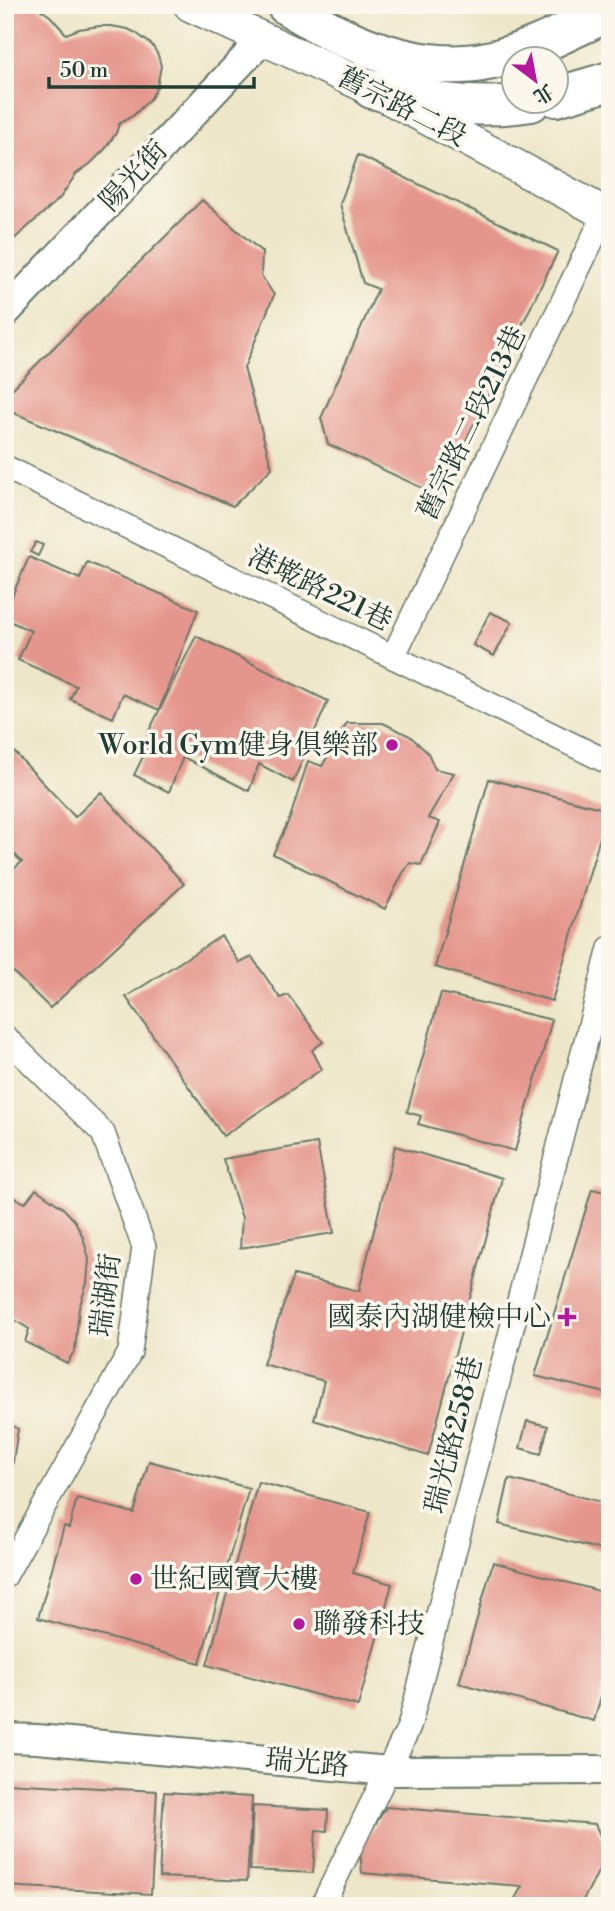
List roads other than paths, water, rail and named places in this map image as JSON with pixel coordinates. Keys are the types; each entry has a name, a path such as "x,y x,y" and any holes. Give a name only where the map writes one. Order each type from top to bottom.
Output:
{"highway":[{"path":"286,5 342,37 384,54 421,62 454,65 501,58 610,12"},
{"path":"570,93 610,81"},
{"path":"372,89 420,101 470,106 500,104"}],"main road":[{"name":"舊宗路二段","path":"190,5 372,89 607,215"}],"street":[{"name":"陽光街","path":"5,313 262,39"},
{"name":"舊宗路二段213巷","path":"393,657 607,215"},
{"name":"港墘路221巷","path":"5,467 610,763"},
{"name":"瑞光路258巷","path":"322,1906 409,1727 610,948"},
{"name":"瑞湖街","path":"5,1037 103,1133 144,1247 131,1352 5,1576"},
{"name":"瑞光路","path":"5,1738 389,1771 610,1770"}],"place":[{"name":"World Gym健身俱樂部","path":"392,745"},
{"name":"國泰內湖健檢中心","path":"567,1317"},
{"name":"世紀國寶大樓","path":"136,1579"},
{"name":"聯發科技","path":"299,1624"}]}
